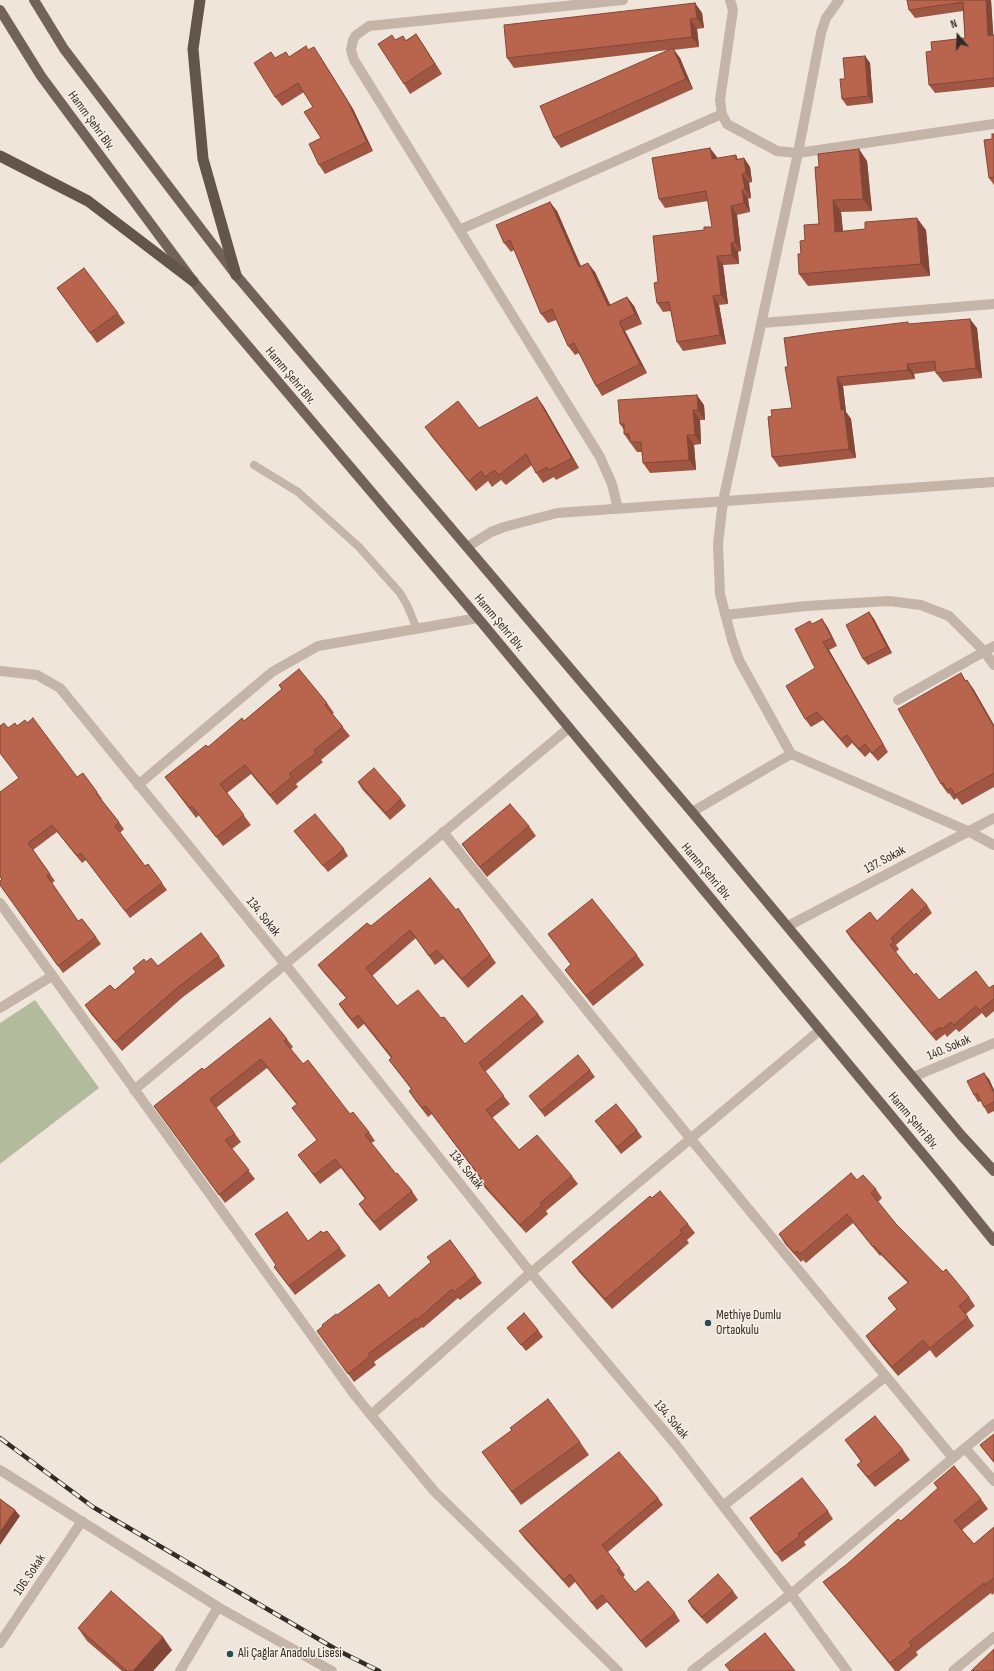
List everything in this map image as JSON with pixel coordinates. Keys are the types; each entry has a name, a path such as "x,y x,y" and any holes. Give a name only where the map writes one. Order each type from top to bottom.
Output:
{"highway":[{"path":"200,0 193,49 203,159 236,275"},
{"path":"0,156 88,201 192,281"}],"main road":[{"name":"Hamm Şehri Blv.","path":"34,0 64,49 236,275 692,812 994,1172"},
{"name":"Hamm Şehri Blv.","path":"0,10 41,76 192,281 478,618 994,1241"}],"street":[{"path":"618,509 612,484 600,457 354,60 351,45 356,35 369,26 623,0"},
{"path":"730,0 733,10 720,100 722,114 728,124 777,151 798,154 994,124"},
{"path":"839,0 826,18 821,33 798,154 723,501 718,544 720,594 725,616 739,660 791,754 968,831 994,845"},
{"path":"459,230 722,114"},
{"path":"762,323 994,304"},
{"path":"467,547 491,532 537,517 557,513 971,485 994,482"},
{"path":"725,616 806,606 889,601 921,605 949,616 984,651 994,665"},
{"path":"138,785 272,672 318,646 478,618"},
{"path":"898,700 994,646"},
{"name":"134. Sokak","path":"0,672 37,674 60,688 285,964 531,1273 676,1445 791,1594 847,1671"},
{"path":"134,1090 569,728"},
{"path":"692,812 791,754"},
{"name":"137. Sokak","path":"788,926 994,818"},
{"path":"443,832 690,1138 953,1458"},
{"path":"0,903 349,1388 435,1492 618,1671"},
{"path":"0,1008 52,976"},
{"path":"371,1415 531,1273 820,1030"},
{"name":"140. Sokak","path":"914,1077 994,1043"},
{"path":"723,1506 886,1376"},
{"path":"692,1671 791,1594 994,1424"},
{"path":"965,1448 994,1481"},
{"path":"0,1471 218,1607 332,1671"},
{"name":"106. Sokak","path":"0,1643 82,1521"},
{"path":"180,1671 218,1607"},
{"path":"953,1671 994,1637"}],"lane":[{"path":"254,465 298,492 359,547 400,593 407,605 417,629"}],"green space":[{"path":"35,1000 99,1088 0,1164 0,1023"}],"building":[{"path":"907,0 986,0 988,36 994,35 994,78 929,85 926,52 932,51 931,42 965,38 963,2 909,10"},
{"path":"695,3 697,18 690,19 692,37 507,58 504,25"},
{"path":"416,34 435,64 404,84 378,44 392,35 395,40 403,36 406,41"},
{"path":"306,46 308,50 314,47 347,100 367,142 319,165 309,144 321,138 304,112 313,107 298,83 275,97 254,63 271,52 275,58 286,52 289,57"},
{"path":"673,48 686,79 554,138 540,106"},
{"path":"865,56 868,96 842,99 840,79 845,79 843,58"},
{"path":"992,134 994,134 994,177 989,178 984,140 992,139"},
{"path":"710,148 712,159 736,155 736,160 744,158 746,173 742,174 745,189 742,190 744,203 731,206 735,242 731,243 732,255 717,256 721,295 713,296 720,335 677,342 669,302 657,303 654,283 658,282 653,236 704,230 704,227 712,227 706,191 659,199 652,158"},
{"path":"859,149 863,199 833,200 835,232 865,229 865,222 917,218 921,264 799,274 798,254 801,254 800,241 805,240 804,225 819,224 815,167 819,167 818,154"},
{"path":"550,202 579,267 588,263 608,306 627,297 635,314 619,322 640,364 596,386 574,343 568,346 552,309 541,314 510,240 504,243 496,225"},
{"path":"84,268 118,313 90,333 57,288"},
{"path":"970,319 976,368 936,373 935,361 907,364 908,370 837,377 841,410 844,409 849,449 772,457 768,417 772,416 771,410 792,408 785,367 788,367 784,338 908,322 908,324"},
{"path":"697,395 698,410 693,410 695,435 687,435 689,460 643,463 641,442 630,442 629,434 624,434 624,424 620,424 618,400"},
{"path":"537,397 572,458 549,470 547,467 536,473 526,454 499,475 494,470 485,477 481,471 469,481 425,427 458,401 479,428"},
{"path":"869,612 887,647 863,659 846,625"},
{"path":"822,619 832,638 823,642 883,744 872,753 865,744 859,749 847,735 841,739 817,712 805,719 786,686 815,668 795,629 810,621 812,624"},
{"path":"299,669 327,703 325,705 343,727 314,750 316,753 289,774 292,777 270,795 245,765 220,784 244,815 216,837 192,806 190,808 165,777 206,745 208,747 242,718 244,721 282,689 279,685"},
{"path":"961,673 965,681 967,680 994,727 994,773 955,795 951,788 947,790 943,783 941,784 898,709"},
{"path":"33,718 77,777 83,773 97,792 96,793 119,822 115,826 145,866 148,864 162,883 125,911 81,853 77,856 52,825 28,843 50,874 47,876 78,921 82,919 96,937 58,966 0,885 0,881 2,879 0,877 0,792 19,778 0,753 0,726 4,723 8,728 15,723 17,726 25,720 27,723"},
{"path":"374,768 401,799 386,813 358,782"},
{"path":"510,804 529,826 480,867 462,844"},
{"path":"315,814 344,849 323,866 294,831"},
{"path":"430,878 456,910 458,908 490,955 462,979 437,950 429,956 410,930 366,968 397,1006 418,990 441,1018 444,1017 465,1044 522,995 538,1014 479,1063 504,1096 486,1110 519,1150 537,1135 572,1176 540,1203 542,1205 520,1225 479,1179 481,1178 426,1106 422,1108 409,1091 412,1089 389,1060 392,1057 358,1015 352,1020 339,1004 347,998 318,965 367,923 371,926"},
{"path":"912,889 927,905 891,938 894,942 890,945 914,975 916,973 939,1000 976,971 989,988 994,985 994,999 980,1010 976,1006 954,1025 951,1022 942,1029 940,1027 931,1034 846,931 870,912 877,921"},
{"path":"592,899 637,955 586,996 565,970 571,964 548,934"},
{"path":"201,933 219,956 177,988 115,1042 85,1005 110,985 115,990 136,972 133,968 144,959 146,962 151,958 158,966"},
{"path":"270,1018 287,1039 284,1041 303,1064 308,1060 350,1114 353,1112 369,1132 365,1135 396,1174 397,1173 412,1191 374,1222 359,1204 366,1198 335,1159 314,1175 298,1155 317,1140 292,1108 297,1104 261,1059 210,1099 235,1134 225,1140 249,1170 219,1195 154,1106 202,1068 204,1070"},
{"path":"578,1055 590,1070 541,1111 529,1096"},
{"path":"984,1073 994,1093 994,1102 984,1107 977,1093 974,1095 967,1081"},
{"path":"616,1104 637,1130 617,1147 595,1121"},
{"path":"851,1173 857,1180 863,1175 876,1189 871,1193 896,1224 943,1272 946,1269 969,1297 959,1306 968,1317 930,1348 923,1340 892,1367 866,1336 897,1309 888,1298 909,1282 874,1246 873,1247 847,1214 800,1254 797,1251 794,1253 779,1234"},
{"path":"660,1191 688,1224 680,1230 682,1233 605,1299 572,1262 650,1196 652,1198"},
{"path":"287,1212 308,1241 321,1231 323,1233 327,1231 340,1248 289,1286 274,1267 276,1265 255,1234"},
{"path":"450,1240 476,1275 454,1292 452,1289 417,1320 416,1318 368,1354 370,1356 348,1374 317,1331 336,1314 337,1315 379,1284 389,1298 431,1262 427,1257"},
{"path":"524,1313 538,1330 521,1345 507,1328"},
{"path":"548,1399 580,1442 512,1492 482,1452 512,1430 510,1428"},
{"path":"875,1416 903,1450 868,1477 857,1465 862,1461 845,1440"},
{"path":"994,1434 994,1462 980,1445"},
{"path":"619,1452 658,1498 602,1545 620,1568 617,1570 635,1592 648,1581 675,1613 641,1641 602,1595 592,1603 570,1574 564,1580 519,1531"},
{"path":"954,1466 981,1499 954,1521 974,1544 994,1527 994,1578 985,1585 984,1583 909,1642 912,1646 890,1663 823,1582 846,1565 898,1519 901,1521 938,1488 934,1483"},
{"path":"802,1478 828,1511 798,1534 800,1536 776,1554 750,1518"},
{"path":"0,1499 15,1510 0,1532"},
{"path":"718,1574 733,1591 702,1617 688,1601"},
{"path":"111,1591 163,1637 133,1671 127,1671 78,1628"},
{"path":"765,1633 795,1671 730,1671 725,1665"},
{"path":"994,1649 994,1671 971,1671"}],"railway":[{"path":"0,1438 93,1507 339,1651 379,1671"}],"place":[{"name":"Methiye Dumlu Ortaokulu","path":"708,1323"},
{"name":"Ali Çağlar Anadolu Lisesi","path":"230,1654"}]}
